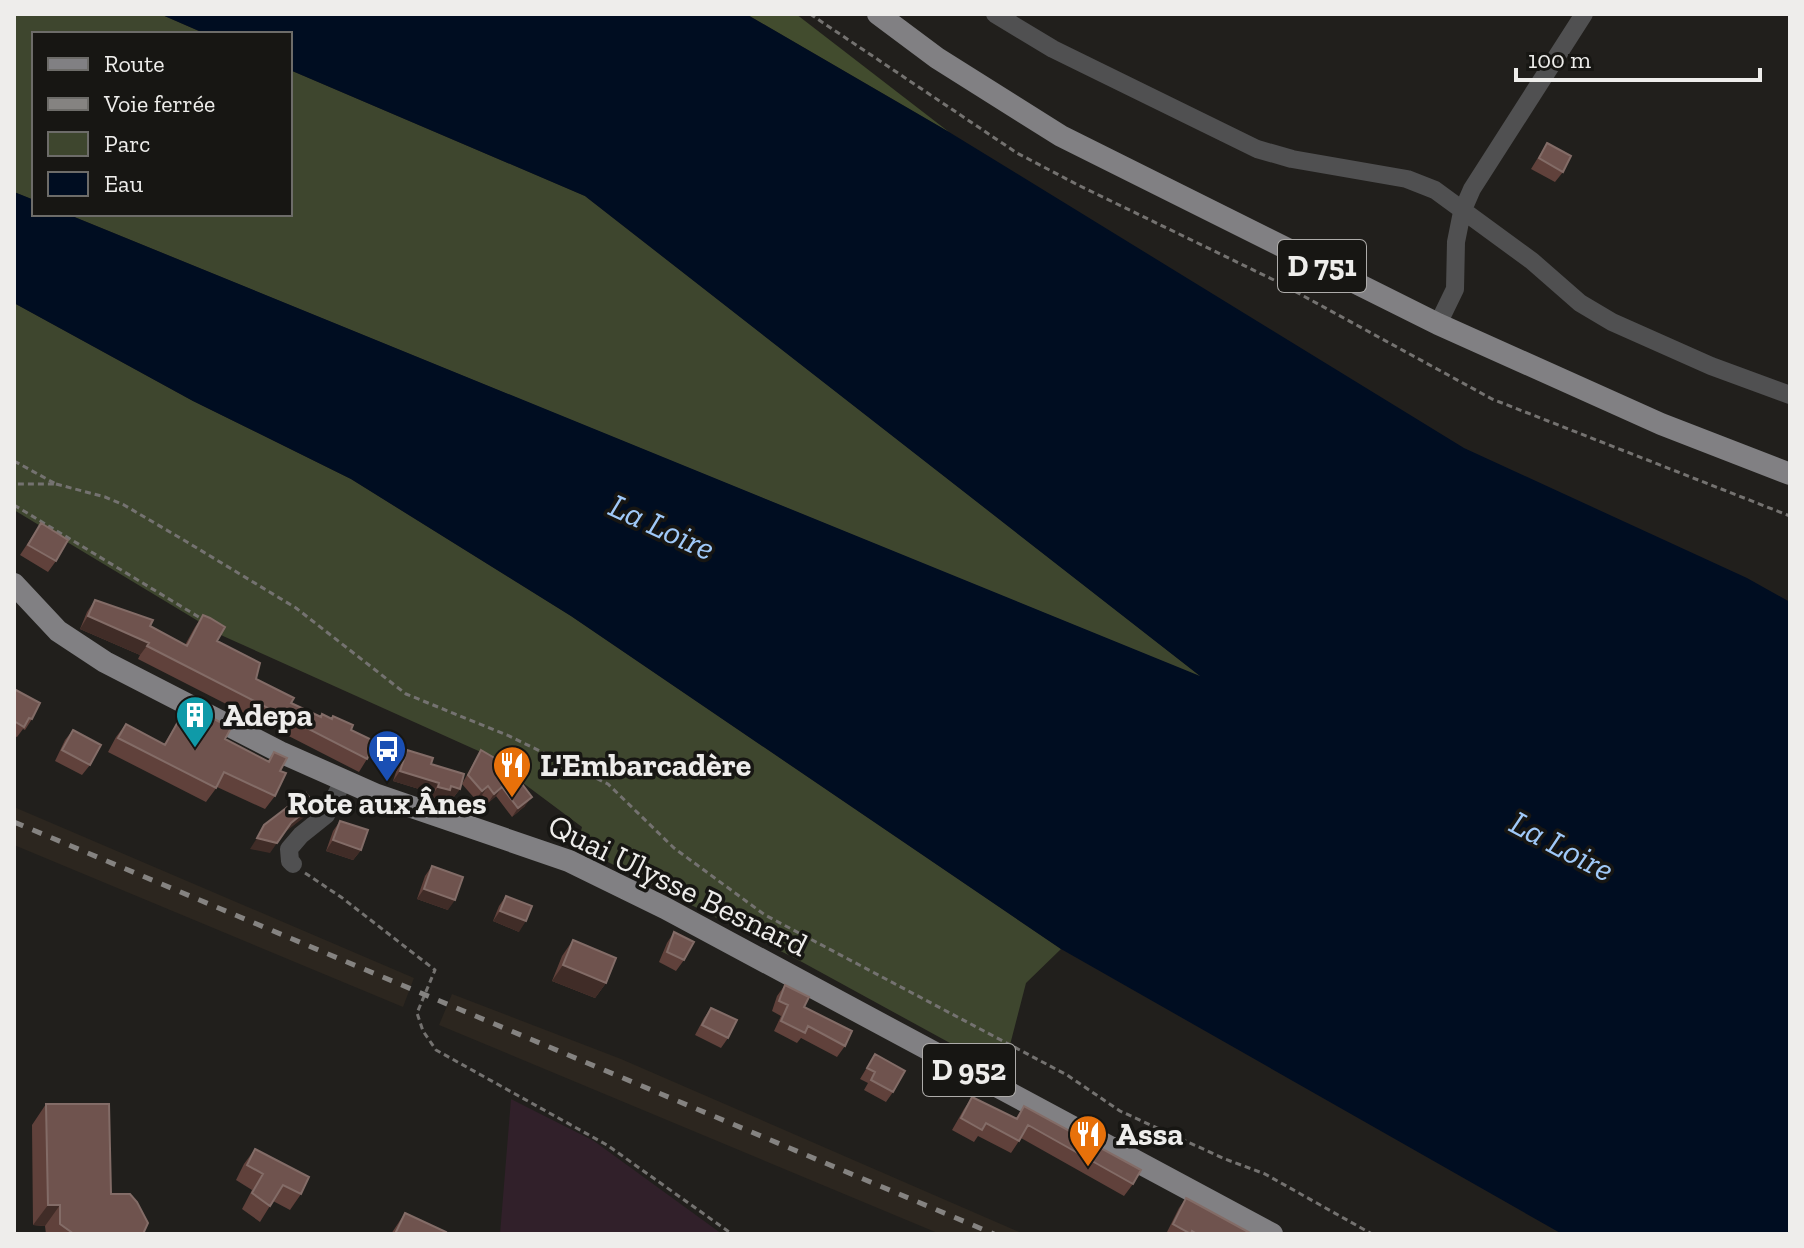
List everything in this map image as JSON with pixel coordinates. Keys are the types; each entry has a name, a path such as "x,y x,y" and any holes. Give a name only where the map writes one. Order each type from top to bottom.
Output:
{"main road":[{"name":"D 751","path":"878,14 937,58 1061,136 1438,324 1661,424 1790,474"},
{"name":"Quai Ulysse Besnard","path":"14,584 58,631 105,662 343,781 569,861 665,908 1272,1234"}],"street":[{"path":"995,14 1053,49 1257,149 1307,162 1407,179 1435,190 1532,261 1580,303 1612,322 1711,366 1790,395"},
{"path":"1438,324 1455,289 1456,242 1462,212 1472,189 1584,14"},
{"path":"293,864 289,849 326,815 343,781"}],"path":[{"path":"810,14 1017,153 1276,281 1492,399 1790,516"},
{"path":"14,461 56,484 124,505 187,542 296,608 406,694 507,735 608,784 674,848 765,915 1067,1075 1120,1111 1265,1174 1372,1234"},
{"path":"14,484 56,484"},
{"path":"14,505 212,625"},
{"path":"293,864 419,955 435,970 417,1013 423,1031 436,1050 607,1145 732,1234"}],"shaded area":[{"path":"14,807 414,978 403,1007 14,845"},
{"path":"452,994 621,1059 1024,1234 940,1234 439,1025"},
{"path":"511,1099 594,1141 722,1234 500,1234"}],"green space":[{"path":"14,14 160,14 201,32 32,32 32,199 14,192"},
{"path":"746,14 796,14 949,132"},
{"path":"292,71 585,196 1203,678 72,216 292,216"},
{"path":"14,303 193,401 351,479 571,616 1061,949 1026,983 1003,1072 802,962 577,846 582,827 483,753 223,636 14,510"}],"water":[{"name":"La Loire","path":"160,14 746,14 949,132 1464,448 1747,578 1790,602 1790,1234 1562,1234 1061,949 571,616 351,479 193,401 14,303 14,192 32,199 32,216 72,216 1200,676 585,196 292,71 292,32 201,32"}],"building":[{"path":"1547,143 1571,156 1563,172 1539,158"},
{"path":"41,523 68,540 56,561 28,545"},
{"path":"95,600 153,620 150,626 187,646 203,615 210,618 225,627 217,641 260,663 256,679 294,698 291,703 321,717 322,714 332,719 333,716 353,725 351,730 376,742 367,759 147,646 149,643 88,616"},
{"path":"14,689 40,703 24,727 14,721"},
{"path":"201,712 231,728 225,739 269,762 274,752 287,758 280,771 286,773 275,796 224,772 216,788 118,738 126,724 165,745 180,718 194,725"},
{"path":"73,730 101,745 90,765 62,750"},
{"path":"407,750 433,758 431,764 464,774 460,789 438,787 439,783 400,771"},
{"path":"481,750 520,773 516,776 532,797 518,808 502,787 494,794 488,786 482,791 468,775"},
{"path":"306,793 314,804 291,823 277,843 257,838 264,825"},
{"path":"340,821 368,830 361,850 333,840"},
{"path":"432,866 463,877 455,900 424,889"},
{"path":"506,896 532,906 526,921 500,911"},
{"path":"674,932 694,942 684,960 667,952"},
{"path":"573,940 616,958 606,983 563,965"},
{"path":"785,985 809,997 804,1007 852,1031 845,1046 808,1026 805,1033 781,1021 788,1005 779,1001"},
{"path":"711,1008 737,1020 728,1038 702,1025"},
{"path":"875,1054 905,1071 893,1092 871,1080 875,1072 867,1068"},
{"path":"972,1097 1017,1119 1024,1106 1141,1170 1133,1184 1028,1125 1019,1141 986,1123 982,1130 961,1118"},
{"path":"46,1104 109,1104 111,1194 130,1194 137,1202 148,1223 143,1234 74,1234 60,1224 60,1205 48,1205"},
{"path":"255,1149 309,1177 301,1194 283,1185 270,1206 252,1193 263,1174 247,1165"},
{"path":"1186,1198 1252,1234 1197,1234 1192,1231 1191,1234 1173,1224"},
{"path":"405,1213 446,1232 395,1234"}],"railway":[{"path":"14,822 994,1234"}],"place":[{"name":"Adepa","path":"195,749"},
{"name":"Rote aux Ânes","path":"387,783"},
{"name":"L'Embarcadère","path":"512,799"},
{"name":"Assa","path":"1088,1168"}]}
